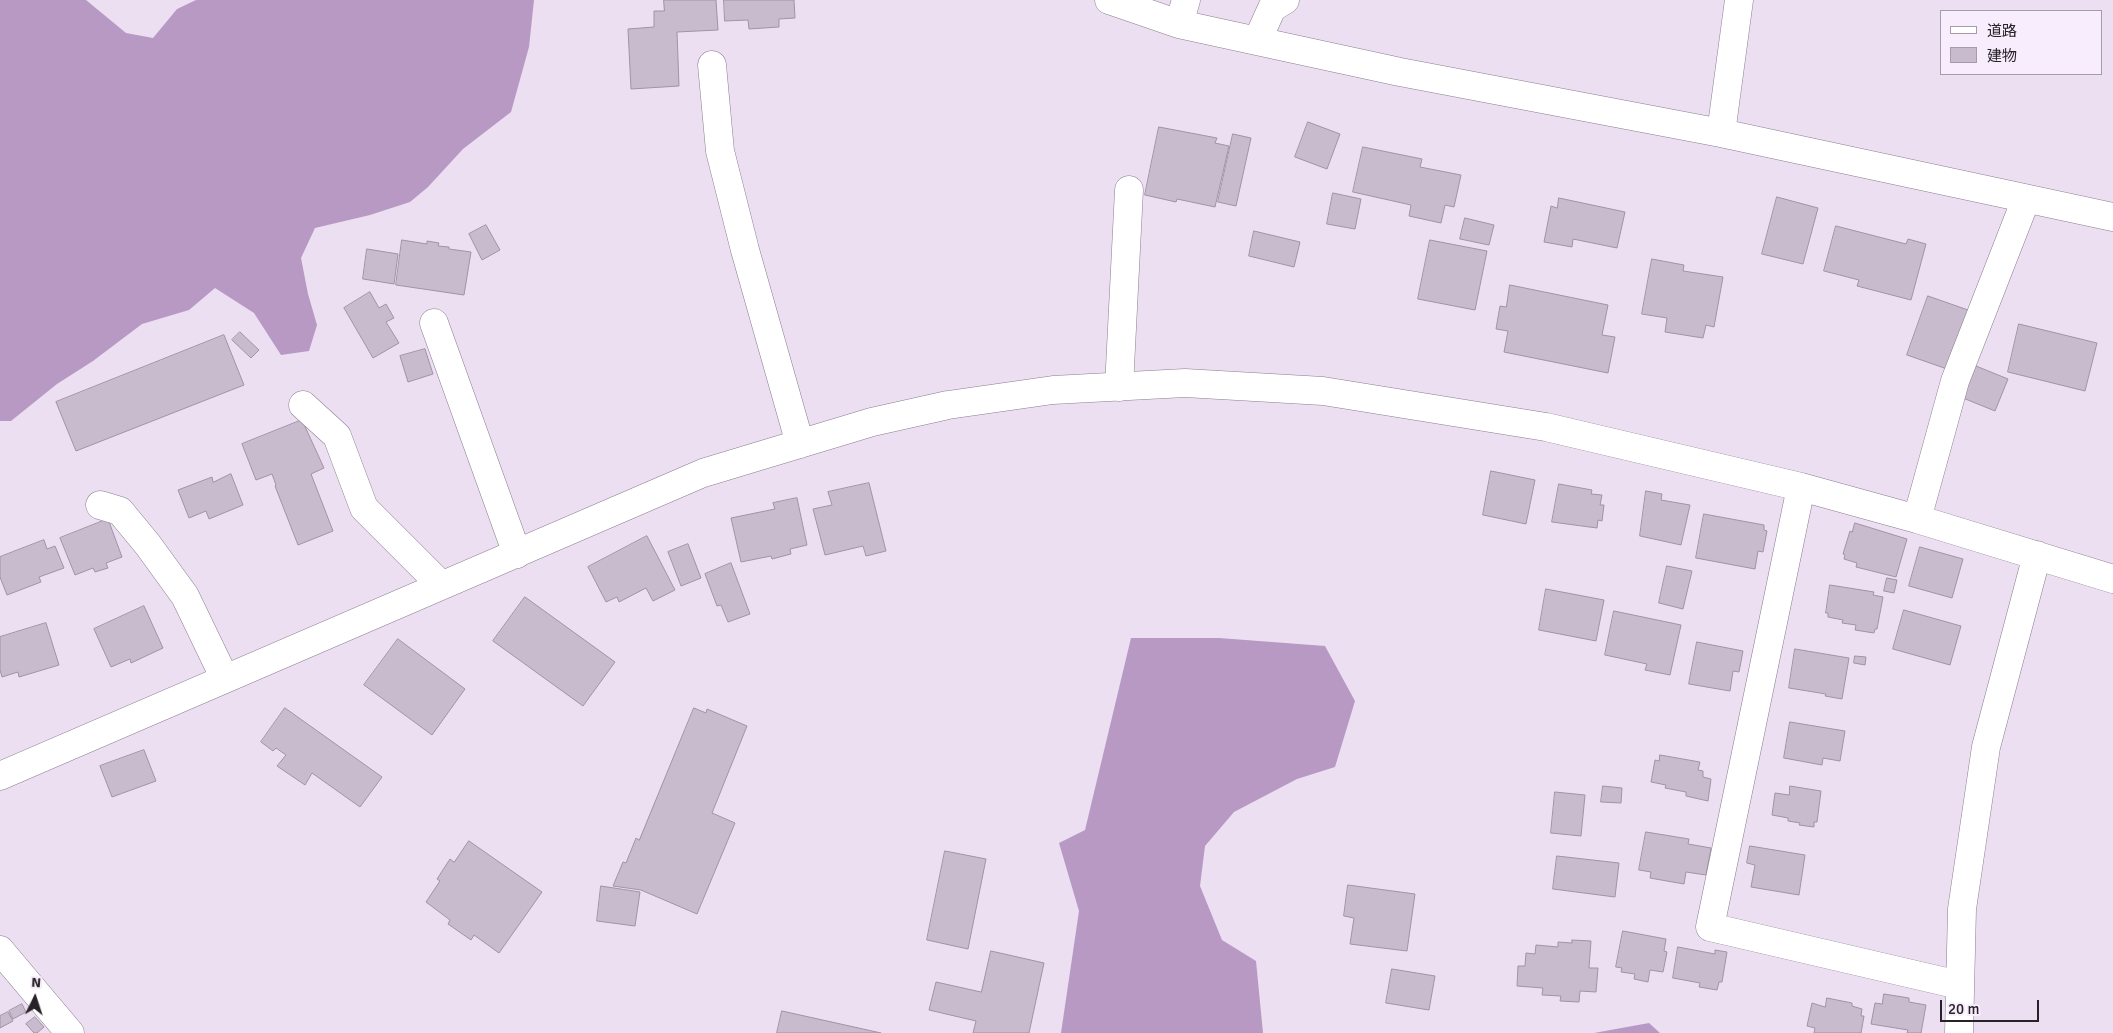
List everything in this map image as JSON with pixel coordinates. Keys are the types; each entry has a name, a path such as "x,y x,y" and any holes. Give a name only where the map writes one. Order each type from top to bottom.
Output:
{"street":[{"path":"1109,0 1182,12 1257,41 1400,72 1721,133 2113,217"},
{"path":"1257,41 1272,8 1285,0"},
{"path":"1721,133 1740,0"},
{"path":"712,65 720,151 745,250 800,444"},
{"path":"1119,387 1129,190"},
{"path":"1917,518 1955,381 2026,198"},
{"path":"434,323 517,554"},
{"path":"0,776 703,472 872,422 948,405 1053,390 1185,383 1323,391 1546,427 1801,487 1917,518 2113,580"},
{"path":"303,405 337,436 364,508 441,585"},
{"path":"1801,487 1710,927 1959,985"},
{"path":"100,505 120,511 186,596 225,680"},
{"path":"1959,1033 1962,909 1986,747 2037,555"},
{"path":"0,950 70,1033"}],"shaded area":[{"path":"0,0 86,0 126,33 153,38 177,9 196,0 534,0 529,47 511,112 463,149 428,187 410,202 370,215 315,228 301,258 308,294 317,325 309,351 281,355 254,313 215,288 189,310 142,324 93,361 57,384 11,421 0,421"},
{"path":"1131,638 1219,638 1325,646 1355,701 1335,767 1297,779 1234,812 1205,846 1200,886 1222,940 1256,961 1263,1033 1061,1033 1079,911 1059,843 1085,830"},
{"path":"1649,1023 1660,1033 1594,1033"}],"building":[{"path":"664,0 716,0 718,30 677,32 679,86 631,89 628,29 654,27 654,11 664,11"},
{"path":"724,0 794,0 795,18 779,19 779,27 749,29 748,20 725,21"},
{"path":"1308,122 1340,134 1327,169 1295,157"},
{"path":"1159,127 1217,138 1215,143 1229,146 1215,207 1177,199 1176,202 1145,195"},
{"path":"1233,134 1251,138 1236,206 1218,202"},
{"path":"1363,147 1422,159 1420,167 1461,175 1454,207 1445,205 1441,223 1409,216 1411,205 1353,192"},
{"path":"1333,193 1361,199 1355,229 1327,224"},
{"path":"1777,197 1818,208 1803,264 1762,254"},
{"path":"1559,198 1625,212 1617,248 1573,239 1572,247 1544,242 1551,206 1557,208"},
{"path":"1465,218 1494,225 1489,245 1460,239"},
{"path":"486,225 500,250 482,260 469,234"},
{"path":"1836,226 1906,244 1908,239 1926,244 1911,300 1857,286 1859,280 1824,271"},
{"path":"1254,231 1300,242 1294,267 1249,256"},
{"path":"402,240 427,244 427,241 439,243 438,246 471,252 464,295 396,285"},
{"path":"1430,240 1487,251 1475,310 1418,299"},
{"path":"367,249 398,254 394,284 363,279"},
{"path":"1652,259 1684,265 1683,271 1723,277 1714,327 1706,325 1703,338 1665,332 1667,318 1642,314"},
{"path":"1510,285 1608,305 1602,335 1615,337 1608,373 1504,352 1508,331 1496,329 1500,306 1506,307"},
{"path":"370,292 379,308 386,304 394,318 386,322 399,343 373,358 344,308"},
{"path":"1928,296 1968,310 1947,369 1907,355"},
{"path":"2019,324 2097,343 2085,391 2008,372"},
{"path":"240,332 259,350 251,358 232,340"},
{"path":"224,335 244,385 76,451 56,402"},
{"path":"425,349 433,374 408,382 400,356"},
{"path":"1976,366 2008,379 1995,411 1963,398"},
{"path":"302,420 324,468 311,474 333,531 298,545 272,474 256,480 242,444"},
{"path":"1491,471 1535,480 1526,524 1483,515"},
{"path":"231,474 243,505 209,519 206,511 189,518 178,490 212,477 213,482"},
{"path":"869,483 886,551 866,556 863,546 825,555 813,509 832,505 828,492"},
{"path":"1559,484 1592,490 1591,494 1602,495 1600,505 1604,505 1602,521 1598,520 1597,528 1552,522"},
{"path":"1646,491 1662,494 1661,500 1690,505 1681,545 1640,536"},
{"path":"797,498 807,545 790,549 791,554 772,559 771,556 741,562 731,518 775,509 773,503"},
{"path":"1704,514 1764,525 1764,530 1767,531 1763,552 1758,551 1755,569 1696,558"},
{"path":"108,519 122,557 106,563 108,568 95,572 93,568 75,575 60,538"},
{"path":"1855,523 1907,539 1896,577 1856,567 1857,563 1844,559 1845,555 1843,554 1850,531 1852,532"},
{"path":"647,536 675,590 653,601 646,588 619,602 617,597 606,602 588,567"},
{"path":"44,540 47,549 55,546 64,568 39,577 41,582 7,595 0,577 0,557"},
{"path":"688,544 701,578 681,586 668,552"},
{"path":"1920,547 1963,559 1952,598 1909,586"},
{"path":"731,563 750,614 728,622 721,605 717,606 705,574"},
{"path":"1667,566 1692,571 1683,609 1659,603"},
{"path":"1887,578 1897,580 1894,593 1884,591"},
{"path":"1830,585 1874,592 1873,595 1883,597 1877,629 1875,629 1874,633 1855,630 1856,625 1842,623 1843,620 1828,617 1828,613 1826,613"},
{"path":"1546,589 1604,600 1596,641 1539,630"},
{"path":"525,597 615,662 583,706 493,641"},
{"path":"144,606 163,648 131,663 130,659 111,667 94,629"},
{"path":"1904,610 1961,626 1950,665 1893,649"},
{"path":"1614,611 1681,625 1670,675 1645,670 1647,664 1605,655"},
{"path":"46,623 59,665 19,677 18,672 2,677 0,670 0,637"},
{"path":"398,639 465,689 432,735 364,685"},
{"path":"1697,642 1743,651 1739,672 1733,671 1730,691 1689,684"},
{"path":"1795,649 1849,658 1842,699 1825,696 1826,694 1789,688"},
{"path":"1855,656 1866,657 1865,665 1854,663"},
{"path":"285,708 382,777 360,807 312,773 305,785 277,766 286,755 276,748 273,751 261,742"},
{"path":"694,708 706,713 707,709 747,726 712,813 735,823 697,914 641,890 613,886 623,862 626,863 636,838 639,840"},
{"path":"1790,722 1845,731 1840,761 1823,758 1822,765 1784,758"},
{"path":"144,750 156,781 112,797 100,766"},
{"path":"1660,755 1700,762 1698,770 1703,771 1703,777 1711,779 1708,801 1686,796 1686,792 1665,788 1666,785 1651,782 1655,760 1659,761"},
{"path":"1603,786 1622,788 1621,803 1601,802"},
{"path":"1790,786 1821,791 1817,822 1814,822 1814,827 1799,825 1800,823 1788,821 1788,818 1772,815 1775,793 1789,795"},
{"path":"1555,792 1585,795 1581,836 1551,833"},
{"path":"1646,832 1689,839 1688,844 1711,848 1706,875 1686,872 1684,884 1650,878 1651,872 1639,870"},
{"path":"469,841 542,892 499,953 474,935 471,940 448,924 450,920 426,902 440,881 437,879 450,859 454,862"},
{"path":"1750,846 1805,855 1799,895 1751,887 1755,865 1747,863"},
{"path":"945,851 986,859 968,949 927,940"},
{"path":"1557,856 1619,863 1615,897 1553,889"},
{"path":"1348,885 1415,894 1407,951 1350,944 1354,918 1344,916"},
{"path":"601,886 640,892 635,926 597,921"},
{"path":"1623,931 1666,939 1664,951 1667,952 1663,972 1650,970 1648,982 1634,979 1635,974 1621,972 1622,968 1616,967"},
{"path":"1572,940 1591,941 1589,968 1598,968 1596,992 1580,991 1579,1002 1560,1001 1561,996 1542,995 1543,988 1517,986 1518,966 1525,966 1526,953 1535,954 1536,945 1558,947 1558,942 1572,943"},
{"path":"1678,947 1715,954 1715,950 1727,952 1722,982 1719,982 1717,990 1699,987 1700,983 1673,978"},
{"path":"991,951 1044,963 1029,1033 973,1033 976,1021 929,1010 936,982 981,992"},
{"path":"1392,969 1435,976 1429,1010 1386,1003"},
{"path":"1884,994 1909,998 1909,1002 1926,1005 1921,1033 1907,1033 1908,1030 1871,1024 1875,1003 1882,1004"},
{"path":"1827,998 1852,1003 1852,1006 1862,1009 1861,1016 1864,1016 1861,1033 1814,1033 1815,1028 1807,1026 1812,1003 1825,1007"},
{"path":"22,1004 26,1012 13,1019 9,1011"},
{"path":"782,1011 881,1033 777,1033"},
{"path":"8,1012 13,1021 0,1028 0,1016"},
{"path":"35,1017 44,1027 37,1033 34,1033 26,1024"}]}
